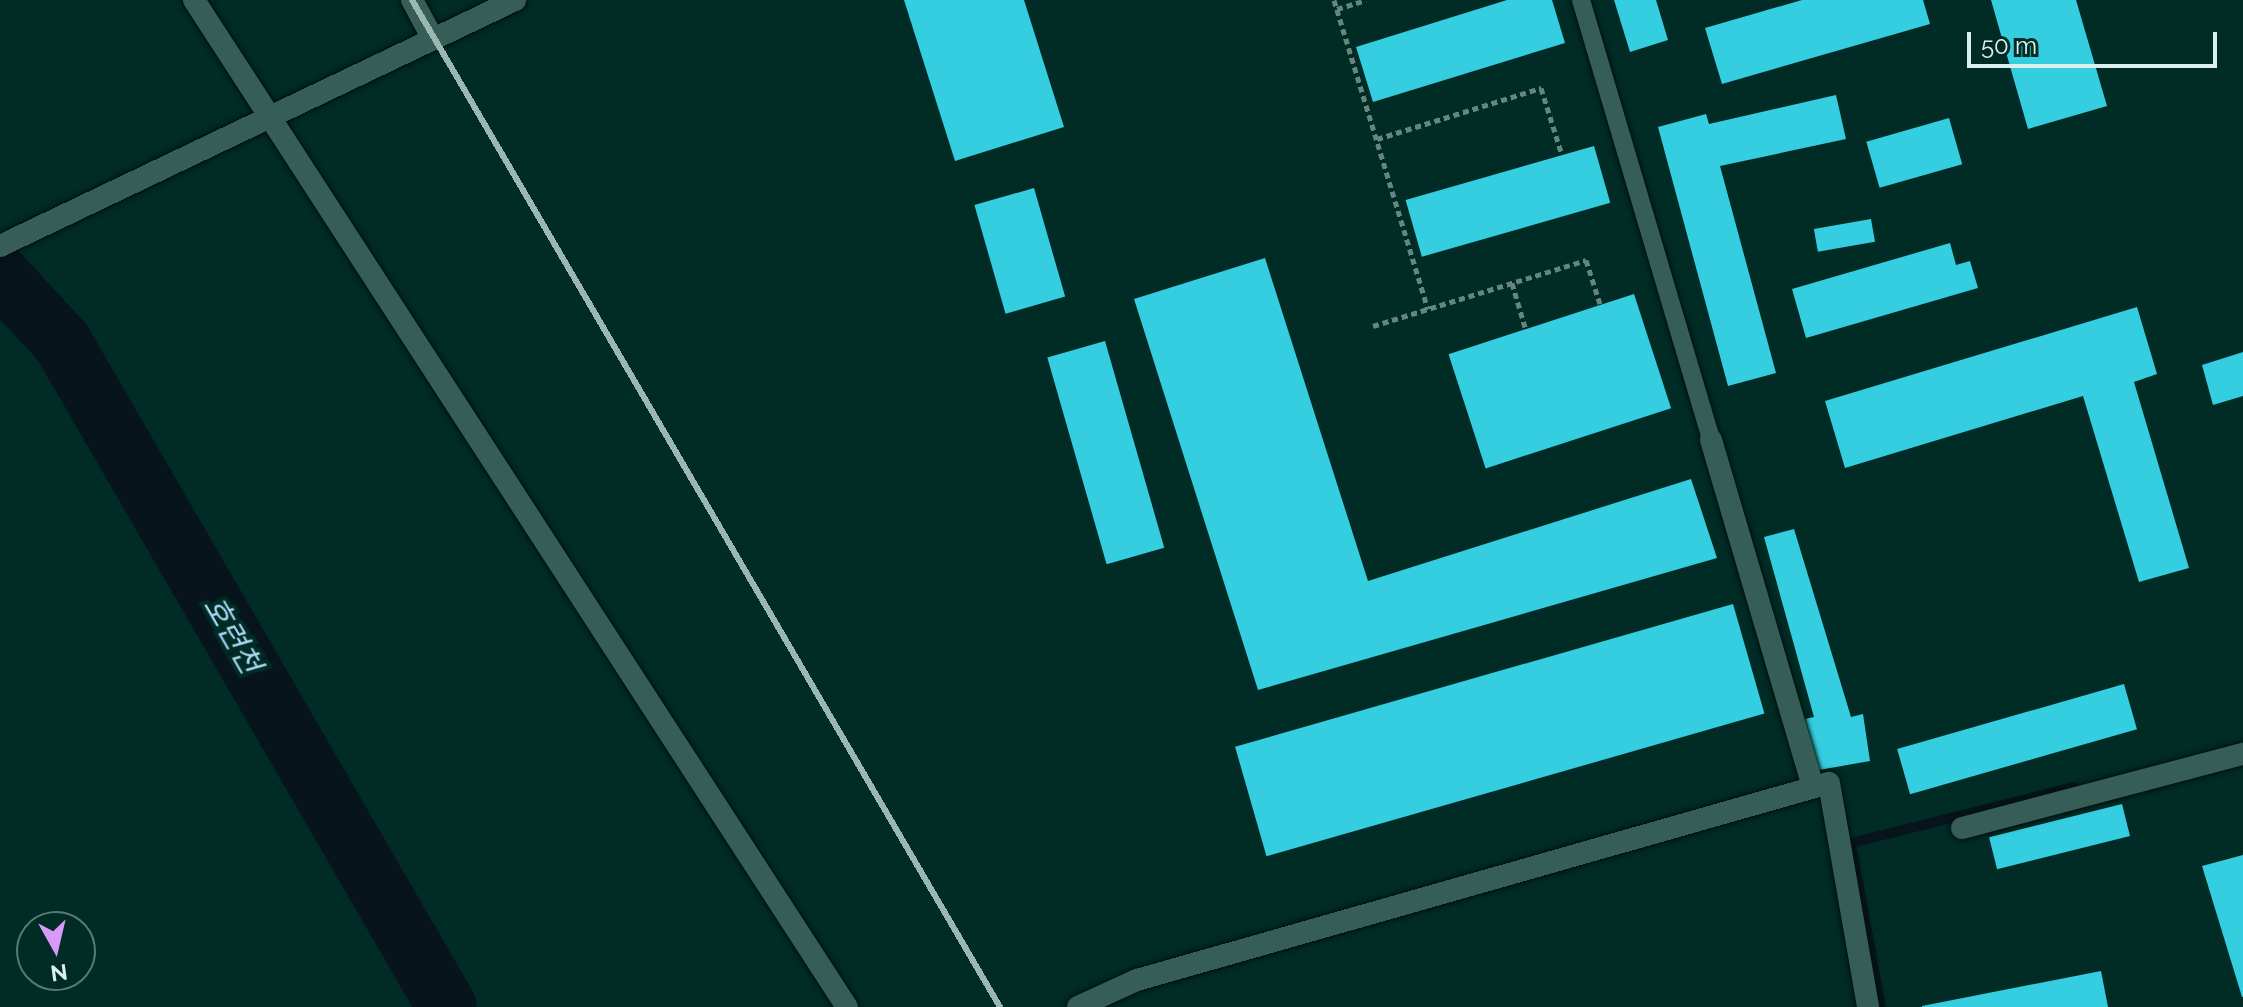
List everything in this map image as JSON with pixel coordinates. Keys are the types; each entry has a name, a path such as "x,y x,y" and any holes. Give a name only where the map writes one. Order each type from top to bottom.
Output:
{"street":[{"path":"194,0 847,1007"},
{"path":"412,0 432,37"},
{"path":"0,246 210,145 268,112 515,0"},
{"path":"1711,440 1813,787"},
{"path":"1962,828 2243,754"},
{"path":"1078,1007 1137,980 1829,783 1868,1007"}],"lane":[{"path":"1581,0 1711,440"}],"path":[{"path":"1334,0 1428,309"},
{"path":"1337,9 1366,0"},
{"path":"1377,139 1541,88 1562,155"},
{"path":"1373,326 1586,260 1600,304"},
{"path":"1512,283 1525,327"}],"building":[{"path":"904,0 1024,0 1064,127 955,161"},
{"path":"1507,0 1552,0 1565,43 1373,102 1356,47"},
{"path":"1614,0 1656,0 1668,40 1630,52"},
{"path":"1802,0 1923,0 1930,24 1722,84 1705,28"},
{"path":"1991,0 2076,0 2107,106 2028,129"},
{"path":"1836,95 1846,139 1720,166 1776,373 1728,386 1658,127 1706,114 1709,124"},
{"path":"1949,118 1962,164 1880,188 1866,142"},
{"path":"1594,146 1610,203 1422,257 1406,200"},
{"path":"1034,188 1065,297 1006,314 974,205"},
{"path":"1871,219 1875,242 1818,252 1814,229"},
{"path":"1950,243 1956,265 1970,261 1978,288 1806,338 1792,289"},
{"path":"1265,258 1368,581 1691,479 1717,558 1258,690 1134,299"},
{"path":"1634,294 1671,408 1486,468 1449,354"},
{"path":"2137,307 2157,374 2134,382 2189,568 2139,582 2083,396 1845,468 1825,401"},
{"path":"1105,341 1164,548 1107,564 1047,358"},
{"path":"2243,352 2243,396 2213,405 2202,365"},
{"path":"1794,529 1851,717 1863,714 1870,761 1819,770 1805,719 1814,717 1764,537"},
{"path":"1733,604 1764,714 1266,856 1235,747"},
{"path":"2124,684 2137,729 1910,794 1897,749"},
{"path":"2122,804 2130,836 1997,869 1989,837"},
{"path":"2243,855 2243,997 2242,997 2202,866"},
{"path":"2101,971 2108,1007 1922,1007 1922,1006"}],"waterway":[{"name":"호련천","path":"0,275 62,342 447,1007"},
{"path":"1881,1007 1851,843 2074,787"}],"railway":[{"path":"412,0 1000,1007"}]}
